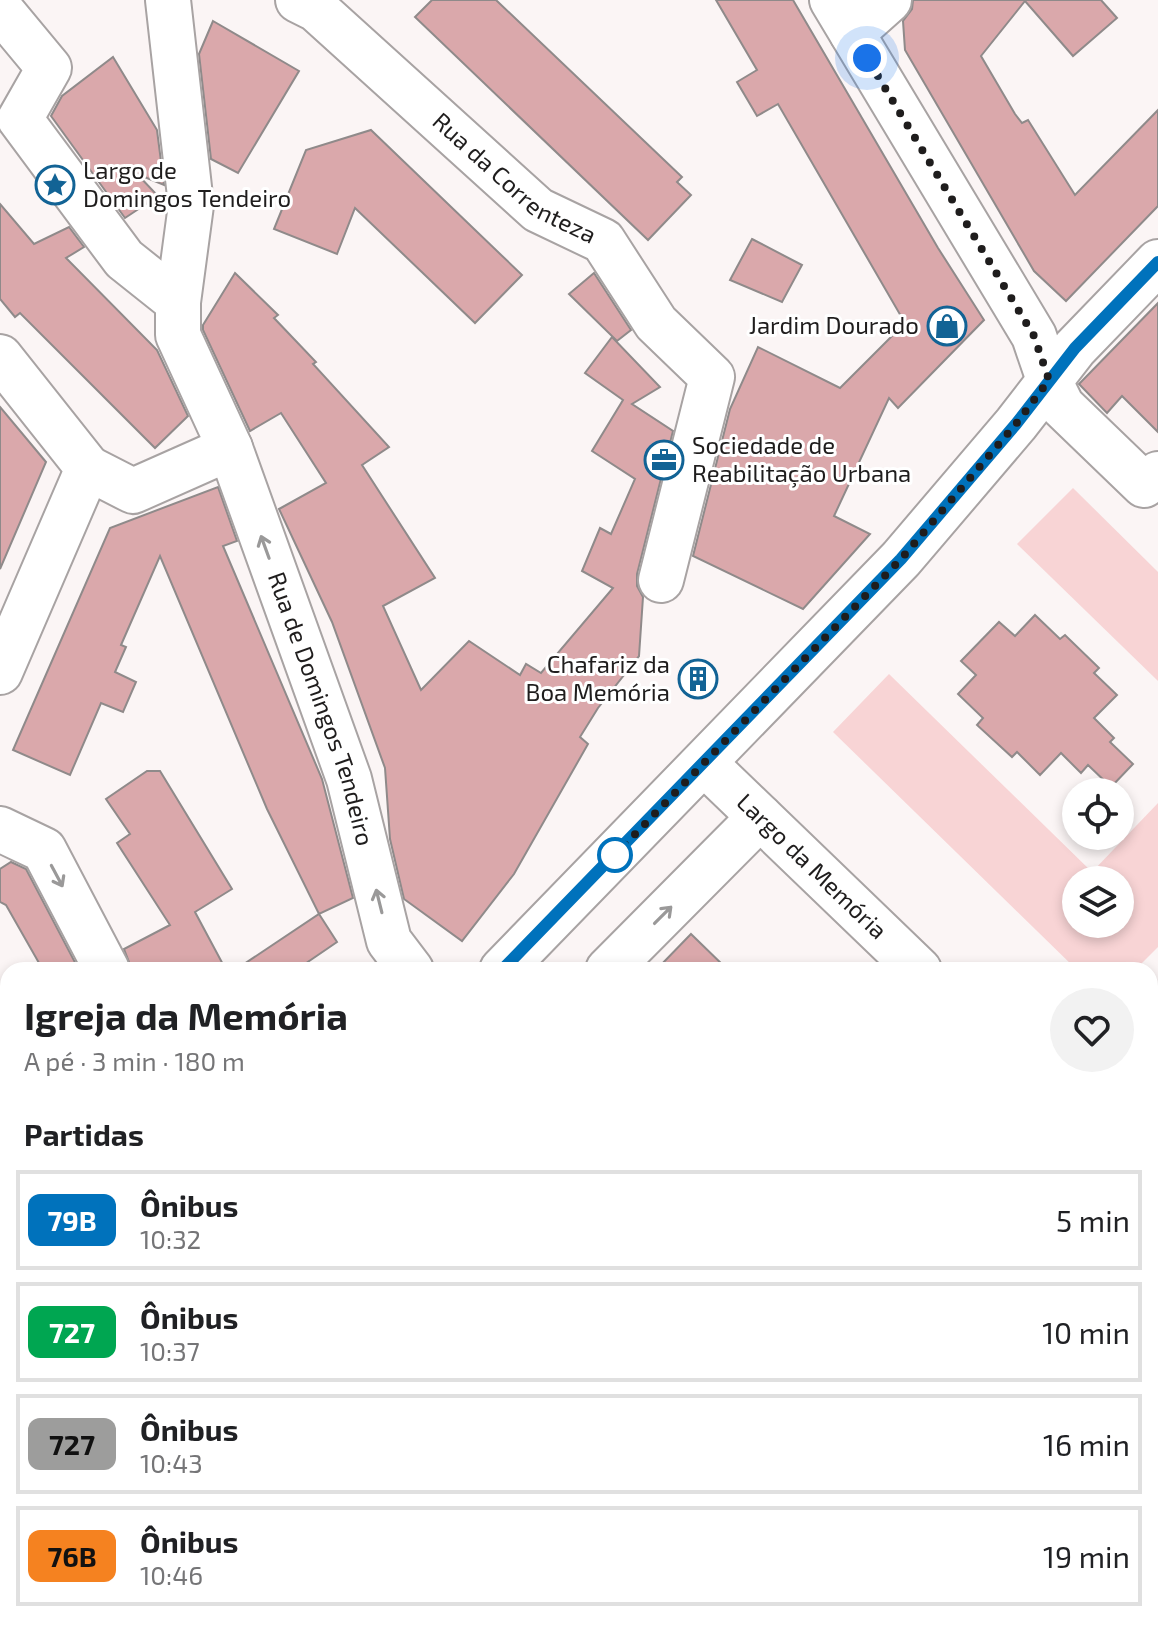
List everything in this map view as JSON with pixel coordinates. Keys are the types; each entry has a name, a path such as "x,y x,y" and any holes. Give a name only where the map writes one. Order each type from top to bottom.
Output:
{"street":[{"path":"0,357 88,468 133,491 230,448 178,335 178,302 191,205 168,0"},
{"name":"Rua da Correnteza","path":"298,0 316,9 538,210 603,241 656,323 712,377 664,570"},
{"path":"889,0 842,17 1034,336 1049,380 1062,406 1151,479"},
{"path":"0,9 49,68 20,119 124,259 178,302"},
{"path":"510,962 901,559 1016,424 1075,348 1158,262"},
{"name":"Rua de Domingos Tendeiro","path":"230,448 349,779 389,941 405,962"},
{"path":"0,672 88,468"},
{"name":"Largo da Memória","path":"705,764 911,962"},
{"path":"616,962 760,817"},
{"path":"0,829 44,850 103,962"}],"shaded area":[{"path":"1073,488 1158,572 1158,681 1017,544"},
{"path":"889,674 1062,843 1062,850 1069,850 1086,866 1062,866 1062,938 1134,938 1134,866 1098,866 1113,850 1134,850 1134,828 1158,803 1158,947 1143,962 1069,962 833,732"}],"building":[{"path":"432,0 496,0 682,177 677,182 691,195 648,240 415,17"},
{"path":"716,0 793,0 938,248 984,320 898,408 889,398 834,516 870,534 803,609 693,556 730,409 758,347 840,388 905,323 778,104 757,116 737,82 757,70"},
{"path":"913,0 1101,0 1117,18 1073,56 1025,1 981,56 1015,114 1022,123 1028,120 1075,195 1158,110 1158,206 1066,301 1034,271 905,50 903,21 912,9"},
{"path":"213,21 299,71 238,173 211,159 199,54"},
{"path":"113,57 157,130 164,185 137,174 158,196 125,218 51,116 62,96"},
{"path":"371,130 522,275 475,323 355,208 337,254 274,229 306,150"},
{"path":"0,204 34,244 69,227 84,247 66,258 157,350 188,416 155,448 20,313 15,317 0,299"},
{"path":"752,239 802,265 782,302 730,280"},
{"path":"235,273 278,315 274,318 389,447 362,465 435,578 383,606 421,690 469,641 520,675 526,664 541,673 613,588 582,571 600,528 611,534 635,479 592,451 623,400 585,373 612,337 660,387 632,404 673,431 637,574 637,586 643,597 639,656 598,708 580,737 588,744 514,874 462,941 404,899 390,839 385,768 332,622 279,509 326,483 281,413 250,431 203,330 203,325"},
{"path":"594,273 631,330 617,341 569,294"},
{"path":"1158,303 1158,432 1122,396 1107,413 1079,384"},
{"path":"0,407 46,462 0,569"},
{"path":"218,487 237,541 223,546 322,779 353,898 319,914 267,809 160,556 121,645 126,647 115,672 136,682 123,712 101,703 70,775 13,750 110,528"},
{"path":"1035,615 1060,639 1065,635 1099,668 1094,673 1117,695 1094,718 1114,738 1110,742 1133,764 1120,778 1102,778 1088,765 1081,773 1061,753 1040,775 1017,752 1012,757 977,725 983,718 958,694 976,675 961,661 999,622 1015,636"},
{"path":"147,771 160,771 232,889 195,912 222,962 129,962 124,949 170,925 117,843 130,834 106,799"},
{"path":"11,862 26,869 75,962 38,962 6,905 0,902 0,869"},
{"path":"319,914 337,942 308,962 247,962"},
{"path":"691,934 720,962 664,962"}],"bus line":[{"name":"79B","path":"510,962 901,559 1016,424 1075,348 1158,262"}],"place":[{"name":"Largo de Domingos Tendeiro","path":"55,185"},
{"name":"Jardim Dourado","path":"947,326"},
{"name":"Sociedade de Reabilitação Urbana","path":"664,460"},
{"name":"Chafariz da Boa Memória","path":"698,679"}],"route":[{"path":"615,855 901,559 1016,424 1049,380 1034,336 867,58"}]}
